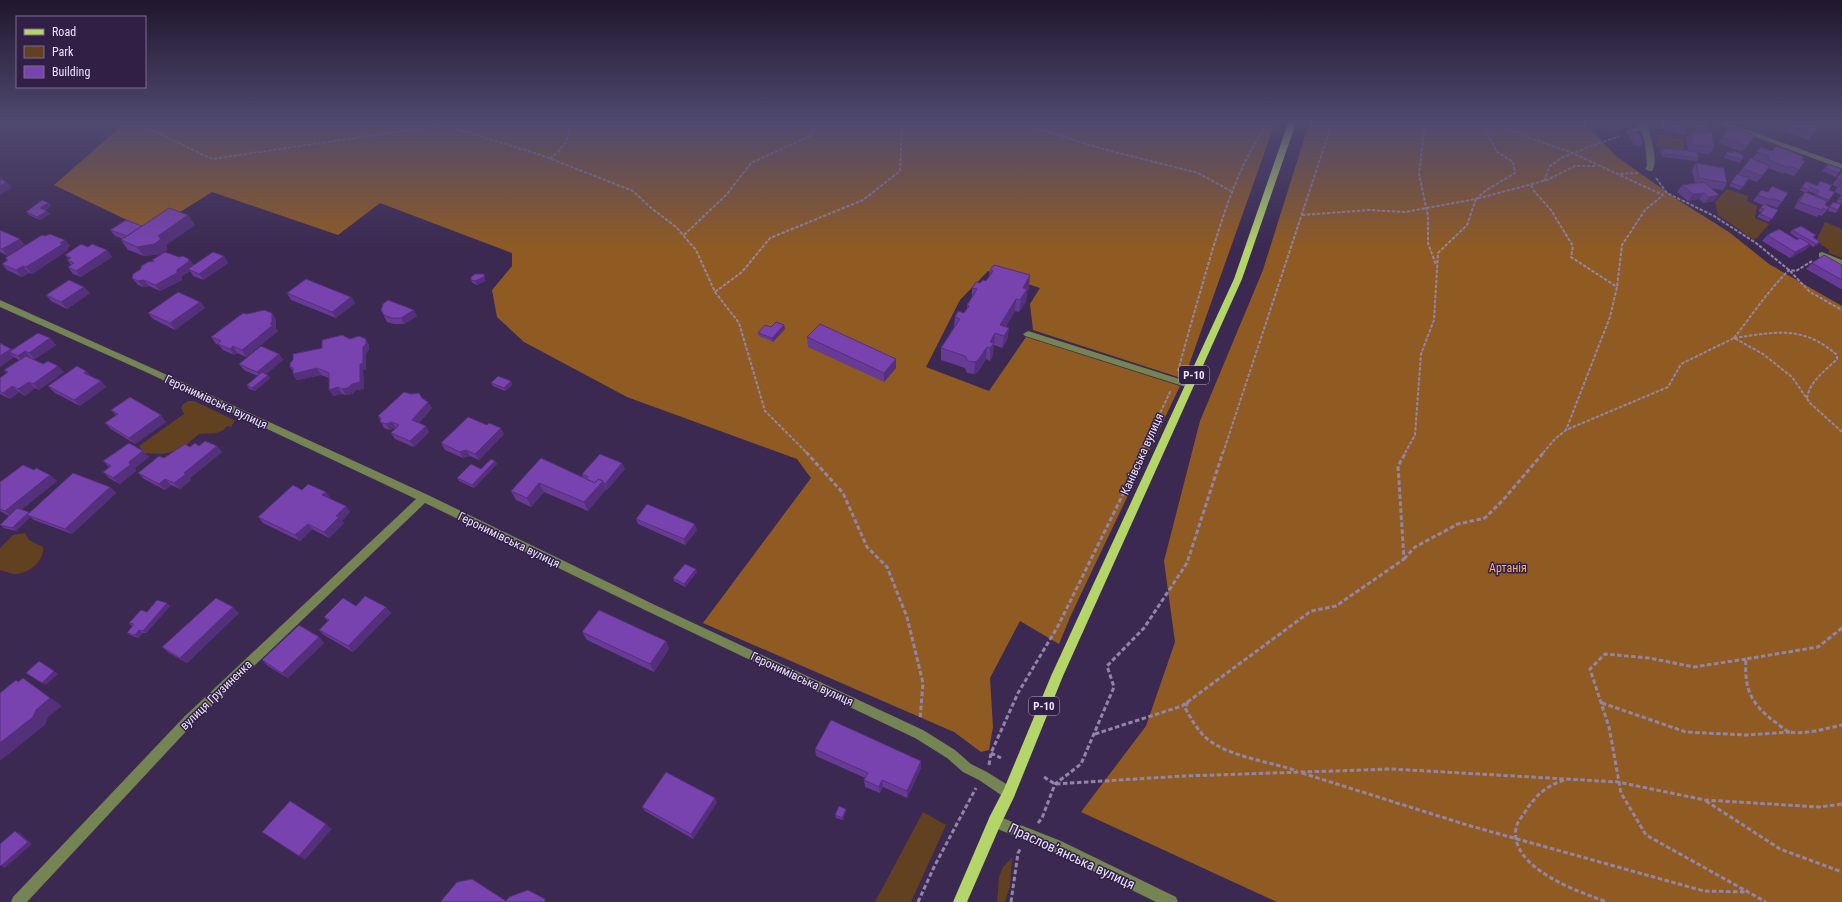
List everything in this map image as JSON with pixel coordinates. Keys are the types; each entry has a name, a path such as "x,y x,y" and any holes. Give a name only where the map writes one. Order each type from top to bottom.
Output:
{"main road":[{"name":"Канівська вулиця","path":"1009,793 1057,676 1238,279 1277,165"},
{"name":"Р-10","path":"960,902 995,821 1009,793"}],"street":[{"path":"1649,169 1651,165"},
{"path":"1822,255 1842,263"},
{"name":"Геронимівська вулиця","path":"0,303 151,371 424,498 653,609 919,734 951,754 967,768 983,776 1009,793"},
{"path":"1028,334 1189,385"},
{"name":"вулиця Грузиненка","path":"18,902 188,722 424,498"},
{"name":"Прасловʼянська вулиця","path":"995,821 1056,846 1172,902"}],"path":[{"path":"566,165 633,191 650,208 676,227 696,250 715,292 739,323 765,411 785,433 817,463 843,493 867,546 887,567 907,617 922,683 919,734"},
{"path":"684,235 727,194 750,165"},
{"path":"715,292 742,272 770,238 863,200 900,171 900,165"},
{"path":"1167,165 1198,173 1231,191"},
{"path":"1011,902 1018,853 1027,834 1042,818 1055,784 1081,764 1095,734 1114,687 1108,666 1144,628 1187,563 1318,165"},
{"path":"1420,165 1419,174 1426,207 1428,243 1437,267"},
{"path":"1404,559 1398,466 1415,435 1421,354 1434,320 1438,253 1467,224 1476,199 1481,193 1515,174 1514,165"},
{"path":"1544,181 1551,165"},
{"path":"1302,215 1369,210 1405,212 1476,199 1531,185 1544,181 1575,166 1596,166 1663,195"},
{"path":"1617,174 1636,175 1649,169 1667,193 1714,216 1756,243 1789,270 1810,292 1842,310"},
{"path":"1531,185 1533,192 1543,199 1556,217 1563,233 1573,246 1571,257 1617,287"},
{"path":"1566,430 1610,317 1617,287 1622,245 1646,210 1667,193"},
{"path":"1734,338 1760,306 1773,286 1789,270 1796,270 1822,255"},
{"path":"1095,734 1182,706 1311,611 1336,606 1404,559 1415,547 1458,524 1485,518 1503,500 1555,439 1566,430 1668,387 1681,364 1734,338 1788,332 1810,336 1827,345 1837,355 1837,359 1825,370 1807,391 1807,398"},
{"path":"1734,338 1763,354 1792,377 1807,398 1842,432"},
{"path":"918,902 935,864 983,776 1018,693 1058,626"},
{"path":"1766,902 1646,835 1620,793 1609,727 1590,669 1605,654 1649,658 1694,667 1746,659 1818,647 1842,628"},
{"path":"1746,659 1744,671 1748,693 1765,715 1790,732"},
{"path":"1189,700 1186,708 1191,721 1203,736 1216,746 1254,759 1280,764 1299,772 1467,825 1704,891 1746,892"},
{"path":"1601,703 1686,732 1746,735 1821,730 1842,725"},
{"path":"992,754 1002,758"},
{"path":"1044,777 1055,784 1184,776 1392,769 1618,782 1705,800 1819,807 1842,804"},
{"path":"1568,779 1552,783 1541,791 1516,826 1515,838 1522,855 1548,876 1585,895 1607,902"},
{"path":"1705,800 1780,849 1842,872"}],"green space":[{"path":"77,165 1260,165 1184,379 1033,330 1030,304 1040,288 988,271 960,300 926,367 989,391 1026,337 1180,386 1071,615 1059,644 1020,621 990,678 993,727 989,750 981,752 954,732 703,623 811,478 797,459 627,397 524,342 497,317 492,290 512,266 512,253 380,203 338,235 212,192 150,231 54,185"},
{"name":"Артанія","path":"1296,165 1629,165 1678,200 1729,232 1769,264 1842,306 1842,902 1277,902 1081,812 1146,726 1175,642 1164,561 1200,421 1263,270"},
{"path":"1727,189 1748,196 1747,201 1757,206 1755,218 1769,224 1754,240 1718,215 1715,202"},
{"path":"1825,222 1842,229 1842,258 1829,253 1829,250 1816,241"},
{"path":"188,401 194,401 234,420 234,422 231,427 227,426 222,431 216,433 199,434 180,450 162,454 144,453 139,446 184,414 181,408 183,404"},
{"path":"25,533 29,540 43,547 43,552 38,562 29,570 18,574 0,570 0,548 13,535"},
{"path":"923,812 946,825 911,902 875,902"},
{"path":"1012,858 1010,886 1005,902 997,902 999,877 1003,867"}],"building":[{"path":"1696,165 1724,168 1727,183 1699,178"},
{"path":"1745,165 1770,166 1762,176 1743,168"},
{"path":"1781,165 1802,165 1799,170 1790,166 1788,168"},
{"path":"1827,165 1831,165 1842,169 1838,173 1825,168"},
{"path":"1842,172 1842,180 1837,178"},
{"path":"1737,174 1749,178 1743,187 1731,183"},
{"path":"0,179 6,182 0,186"},
{"path":"1806,181 1817,186 1820,181 1832,185 1829,190 1835,192 1829,200 1816,195 1819,191 1810,187 1809,190 1802,187"},
{"path":"1704,182 1719,195 1709,197 1704,193 1693,194 1682,185"},
{"path":"1772,186 1788,193 1782,202 1758,195 1761,190 1768,192"},
{"path":"1805,192 1827,201 1825,205 1829,207 1827,210 1823,208 1822,210 1799,202"},
{"path":"42,200 49,203 40,208 47,211 37,217 26,212"},
{"path":"1833,202 1841,204 1838,210 1830,207"},
{"path":"1764,204 1778,210 1772,219 1760,214 1764,209 1761,208"},
{"path":"169,208 188,215 158,236 160,237 160,240 154,244 137,247 121,240"},
{"path":"126,220 142,226 127,236 110,230"},
{"path":"1801,226 1816,235 1813,237 1820,242 1816,244 1792,230"},
{"path":"1779,229 1797,240 1800,238 1810,244 1795,252 1767,235"},
{"path":"0,230 20,239 2,249 0,248"},
{"path":"50,234 65,240 60,243 63,244 26,267 23,266 16,270 2,264 8,260 5,258 42,235 45,236"},
{"path":"81,244 88,247 92,244 107,250 76,271 68,267 74,263 67,260 71,258 65,255"},
{"path":"165,252 179,257 183,256 189,259 188,262 177,270 177,273 155,285 144,280 138,281 132,278 133,274 141,269 141,266 148,262 154,261 152,260"},
{"path":"213,252 224,256 199,274 188,269"},
{"path":"1824,255 1842,265 1842,280 1812,263"},
{"path":"994,265 1030,275 1023,288 1027,289 1020,300 1016,299 1000,325 1009,328 1004,336 995,333 990,342 994,343 990,348 987,347 975,362 968,361 965,356 941,348 960,319 955,317 958,311 964,313 969,306 967,305 977,289 972,288 976,282 980,283 983,280 986,281 993,271 990,270"},
{"path":"475,274 484,274 484,277 475,281 471,280 471,277"},
{"path":"306,279 351,297 332,312 287,293"},
{"path":"69,280 84,287 61,302 46,295"},
{"path":"178,292 200,302 170,323 148,313"},
{"path":"388,300 414,310 401,318 391,318 384,315 381,310 383,304"},
{"path":"264,310 272,313 272,323 270,324 273,325 242,350 233,346 230,349 218,344 221,341 211,337 243,313 247,314"},
{"path":"776,322 784,325 772,338 758,333 765,325 771,327"},
{"path":"820,324 896,359 884,373 807,337"},
{"path":"38,333 50,338 29,353 25,351 18,356 9,352"},
{"path":"342,335 350,339 359,336 366,339 366,344 363,347 363,363 360,364 360,382 352,384 348,388 342,389 338,387 329,390 329,373 317,368 293,374 293,368 290,367 290,363 293,360 293,354 322,348 322,340"},
{"path":"0,343 11,349 0,356"},
{"path":"261,346 279,354 257,372 239,364"},
{"path":"26,356 43,364 48,361 58,366 33,384 29,382 18,389 12,386 3,393 0,391 0,378 8,372 4,370"},
{"path":"77,366 86,371 84,373 101,381 74,400 48,386"},
{"path":"262,372 268,375 252,388 247,385"},
{"path":"498,376 511,381 504,388 491,383"},
{"path":"404,392 411,394 419,393 422,398 428,402 412,420 426,426 410,441 391,433 399,425 392,422 386,424 380,422 381,418 378,416"},
{"path":"130,397 161,415 129,438 105,423 118,414 111,410"},
{"path":"468,417 487,425 489,423 501,428 475,454 466,450 460,452 441,443"},
{"path":"205,441 217,446 174,483 165,479 159,484 138,473 159,456 164,458 185,444 190,447 195,443 199,446"},
{"path":"129,443 143,451 129,462 130,465 113,478 103,472 111,466 103,461"},
{"path":"600,454 622,463 605,484 603,481 598,479 595,483 586,479 588,477 582,474"},
{"path":"541,458 595,483 598,479 603,481 584,502 539,483 527,498 511,491"},
{"path":"491,459 495,461 472,485 457,478 471,464 481,469"},
{"path":"23,465 34,470 36,468 50,475 5,511 0,509 0,482"},
{"path":"73,473 110,487 65,529 27,515"},
{"path":"308,484 326,492 322,495 346,506 336,516 339,517 324,532 308,524 295,535 258,517 293,485 302,490"},
{"path":"647,504 695,524 684,539 636,519"},
{"path":"17,508 29,512 12,528 0,525"},
{"path":"685,564 696,569 684,584 673,578"},
{"path":"365,596 386,607 348,646 319,630 329,620 324,617 343,598 356,606"},
{"path":"216,598 233,607 180,658 162,647"},
{"path":"157,600 167,603 143,631 139,630 135,635 127,633 134,624 129,623 141,610 147,612"},
{"path":"599,610 666,641 650,664 582,632"},
{"path":"299,625 319,637 282,673 262,660"},
{"path":"39,661 54,671 42,683 26,673"},
{"path":"23,678 50,698 36,710 33,717 0,743 0,693 16,680 18,682"},
{"path":"831,720 921,761 907,791 882,780 879,787 864,780 868,773 815,749"},
{"path":"666,772 715,798 691,834 642,807"},
{"path":"290,801 326,824 299,856 262,832"},
{"path":"839,806 846,809 842,818 835,815"},
{"path":"15,831 28,842 1,866 0,844"},
{"path":"472,879 506,901 509,897 528,890 545,899 545,902 441,901 457,882"}]}
